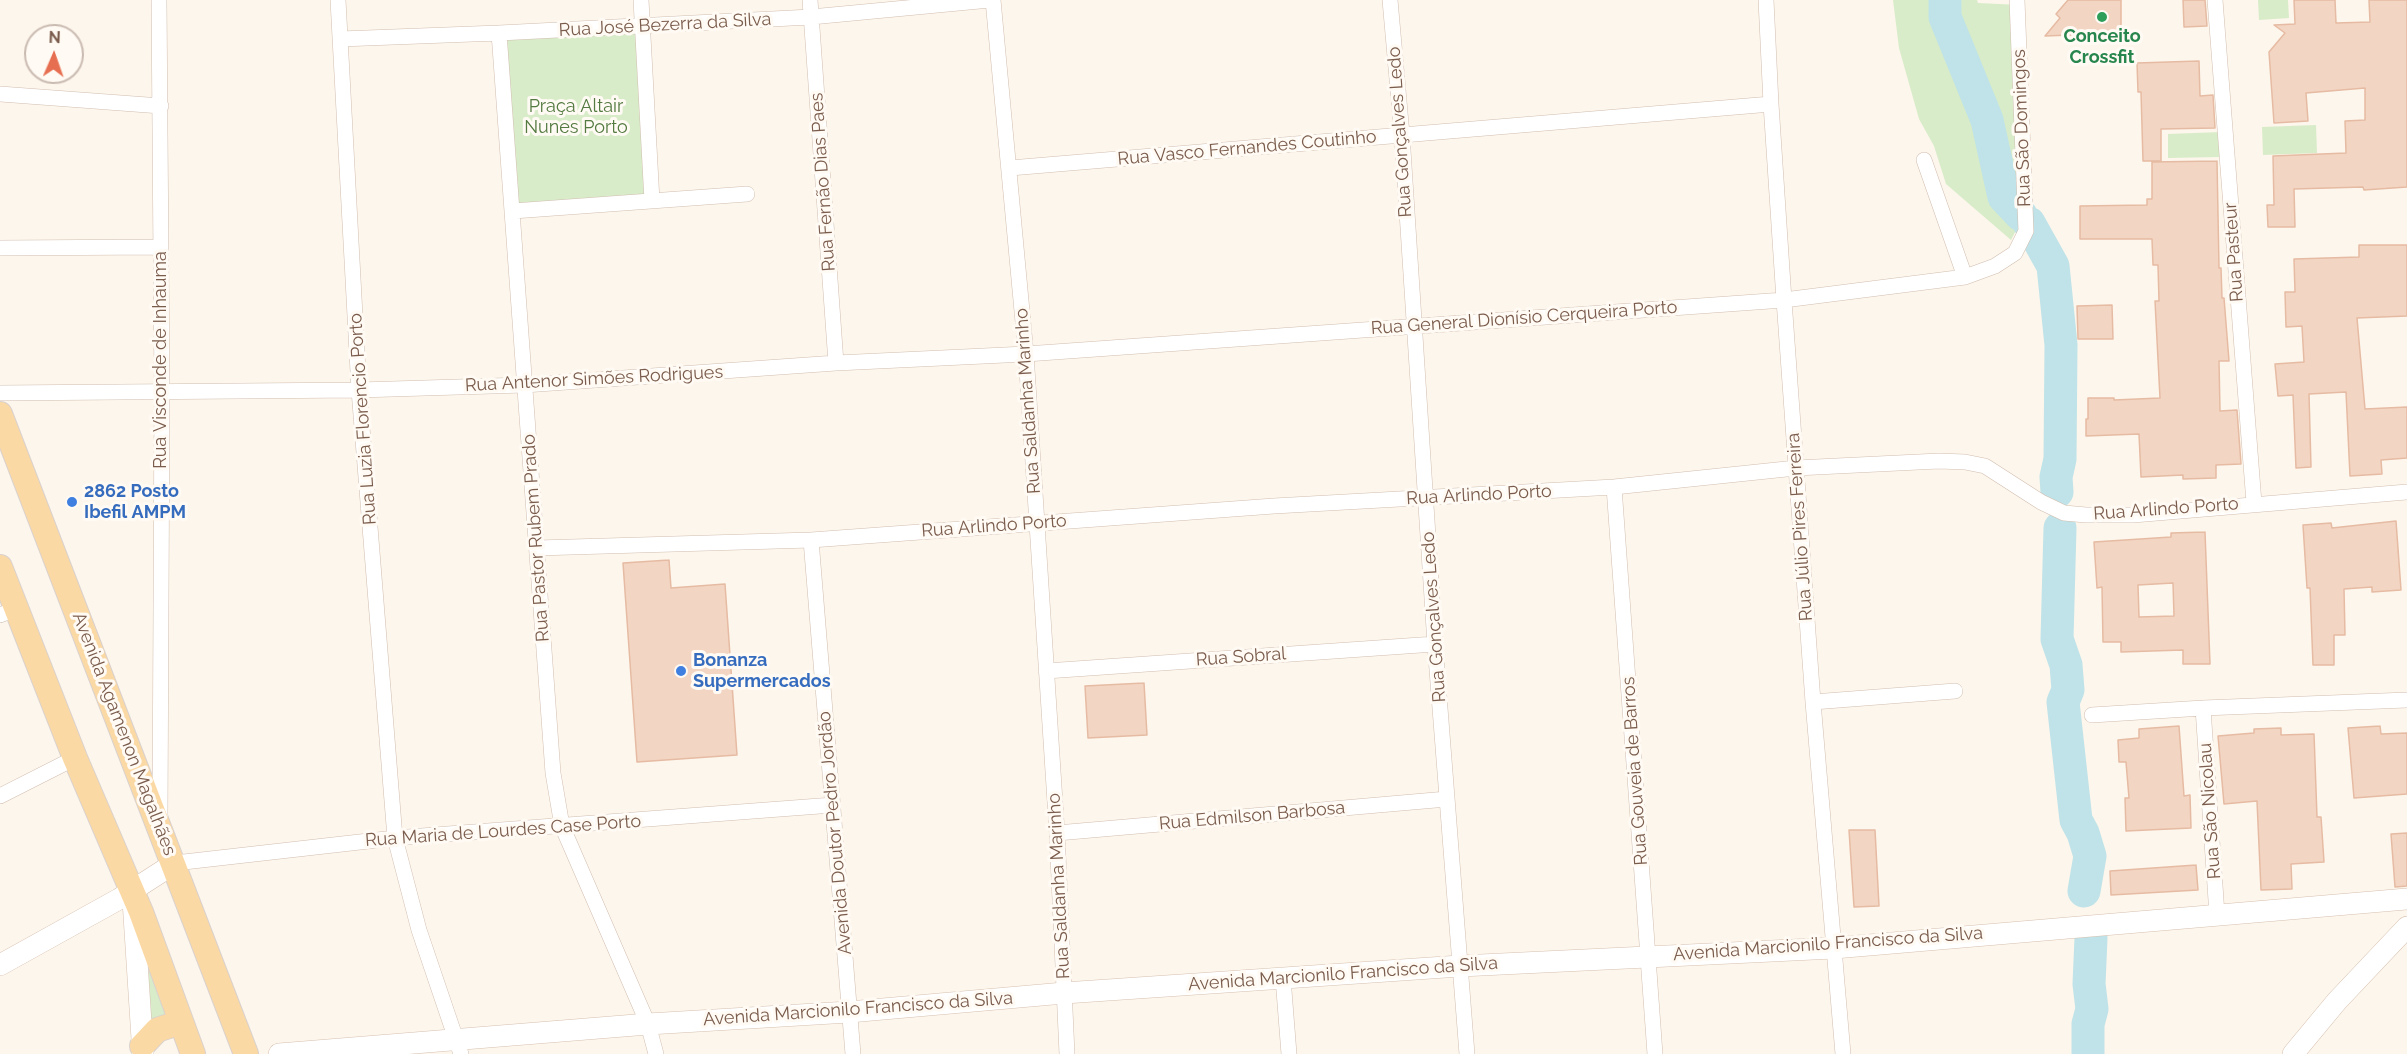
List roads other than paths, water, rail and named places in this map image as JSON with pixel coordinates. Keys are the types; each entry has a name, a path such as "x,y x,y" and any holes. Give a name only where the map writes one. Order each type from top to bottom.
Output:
{"main road":[{"name":"Avenida Agamenon Magalhães","path":"0,414 246,1054"},
{"path":"0,567 8,612 75,758 132,891 193,1054"},
{"path":"142,1050 157,1030 181,1022"}],"street":[{"name":"Rua Visconde de Inhauma","path":"159,0 162,391 160,829"},
{"name":"Rua Luzia Florencio Porto","path":"338,0 359,390 395,838 419,930 459,1047"},
{"path":"641,0 652,201"},
{"name":"Rua Fernão Dias Paes","path":"810,0 836,363"},
{"name":"Rua José Bezerra da Silva","path":"340,39 811,17 992,0"},
{"name":"Rua Saldanha Marinho","path":"992,0 1010,168 1026,354 1057,833 1068,1054"},
{"name":"Rua Gonçalves Ledo","path":"1390,0 1402,135 1435,644 1467,1054"},
{"name":"Rua Júlio Pires Ferreira","path":"1766,0 1784,300 1813,702 1843,1054"},
{"name":"Rua São Domingos","path":"2015,253 2026,231 2018,0"},
{"name":"Rua Pasteur","path":"2215,0 2254,503"},
{"name":"Rua Pastor Rubem Prado","path":"499,33 553,773 562,826 648,1024 656,1054"},
{"path":"0,94 161,105"},
{"name":"Rua Vasco Fernandes Coutinho","path":"1010,168 1771,105"},
{"path":"1924,160 1965,278"},
{"path":"513,211 747,194"},
{"path":"0,248 161,247"},
{"name":"Rua General Dionísio Cerqueira Porto","path":"1026,354 1784,300 1965,278 1995,266 2015,253"},
{"name":"Rua Antenor Simões Rodrigues","path":"0,393 359,390 524,385 836,363 1026,354"},
{"name":"Rua Arlindo Porto","path":"537,548 811,540 1037,523 1614,487 1796,468 1940,461 1985,466 2041,502 2064,513 2086,515 2133,515 2254,503 2407,492"},
{"name":"Rua Gouveia de Barros","path":"1614,487 1655,1054"},
{"name":"Avenida Doutor Pedro Jordão","path":"811,540 853,1054"},
{"name":"Rua Sobral","path":"1046,670 1435,644"},
{"path":"1813,702 1955,691"},
{"path":"2092,715 2407,700"},
{"name":"Rua São Nicolau","path":"2203,708 2217,915"},
{"path":"0,796 75,758"},
{"name":"Rua Edmilson Barbosa","path":"1057,833 1447,799"},
{"name":"Rua Maria de Lourdes Case Porto","path":"174,863 395,838 832,805"},
{"path":"0,965 132,891 174,863"},
{"path":"132,891 142,1050"},
{"name":"Avenida Marcionilo Francisco da Silva","path":"279,1054 459,1047 648,1024 849,1012 1064,993 1283,978 1648,955 1834,948 2407,899"},
{"path":"2293,1054 2337,1001 2407,927"},
{"path":"1283,978 1289,1054"}],"waterway":[{"path":"1945,0 1945,17 1987,120 2004,197 2021,215"},
{"path":"2029,223 2053,266 2061,345 2060,459 2056,477 2057,492"},
{"path":"2060,528 2057,639 2066,665 2068,690 2063,702 2076,820 2083,833 2090,856 2084,891"},
{"path":"2088,1054 2088,1024 2092,1009 2089,984 2091,938"}],"place":[{"name":"Conceito Crossfit","path":"2102,17"},
{"name":"2862 Posto Ibefil AMPM","path":"72,502"},
{"name":"Bonanza Supermercados","path":"681,671"}],"park label":[{"name":"Praça Altair Nunes Porto","path":"576,117"}]}
